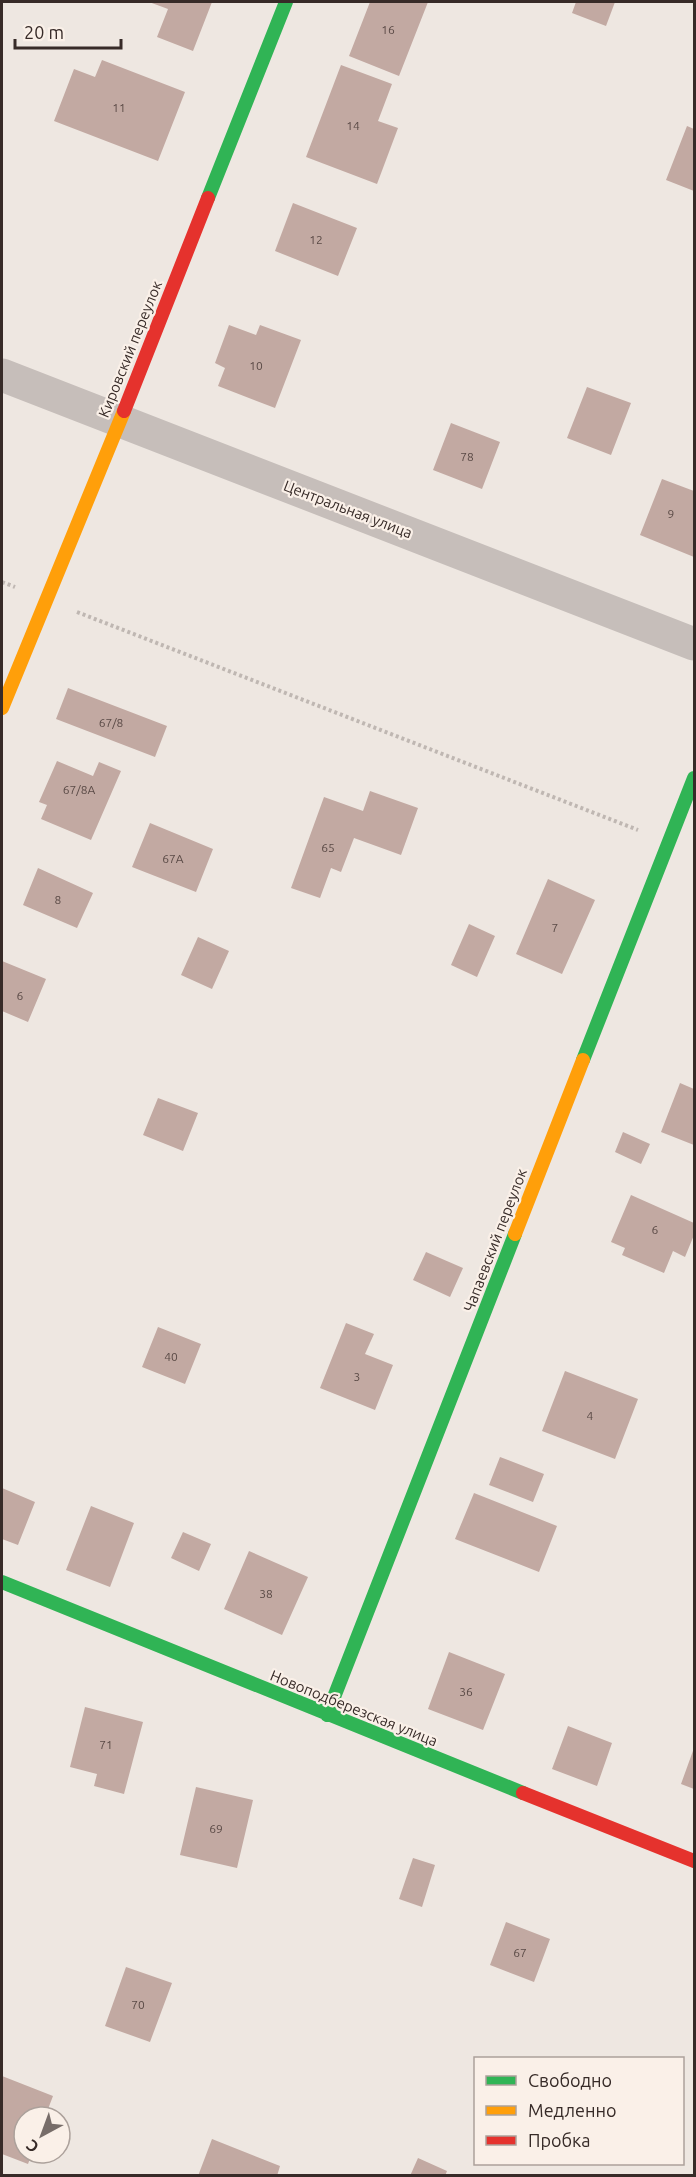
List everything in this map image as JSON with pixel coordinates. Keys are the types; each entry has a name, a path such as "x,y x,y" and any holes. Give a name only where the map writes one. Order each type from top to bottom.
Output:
{"street":[{"name":"Кировский переулок","path":"2,708 120,420 286,2"},
{"name":"Центральная улица","path":"2,375 694,644"},
{"name":"Чапаевский переулок","path":"327,1715 694,778"},
{"name":"Новоподберезская улица","path":"2,1582 694,1862"}],"path":[{"path":"2,582 669,842"}],"building":[{"path":"149,2 212,2 193,51 157,37 168,9"},
{"path":"370,2 428,2 399,76 349,56"},
{"path":"576,2 615,2 606,26 572,13"},
{"path":"102,60 185,92 158,161 54,121 74,69 95,77"},
{"path":"341,65 392,84 378,121 398,128 377,184 306,157"},
{"path":"687,126 694,129 694,191 666,180"},
{"path":"293,203 357,228 338,276 275,251"},
{"path":"229,325 256,335 260,325 301,340 275,408 218,386 225,368 215,363"},
{"path":"587,387 631,403 611,455 567,438"},
{"path":"451,423 500,442 482,489 433,470"},
{"path":"662,479 694,491 694,557 640,535"},
{"path":"68,688 167,726 155,757 56,719"},
{"path":"57,761 93,776 99,762 121,771 91,840 41,819 47,805 39,802"},
{"path":"370,791 418,808 401,855 354,838 341,872 331,868 320,898 291,888 324,797 363,811"},
{"path":"150,823 213,849 196,892 132,867"},
{"path":"38,868 93,893 77,928 23,905"},
{"path":"548,879 595,900 562,974 516,954"},
{"path":"469,924 495,936 477,977 451,965"},
{"path":"198,937 229,951 212,989 181,975"},
{"path":"2,961 46,979 28,1022 2,1011"},
{"path":"680,1083 694,1089 694,1145 661,1132"},
{"path":"158,1098 198,1113 183,1151 143,1135"},
{"path":"623,1132 650,1144 641,1164 615,1152"},
{"path":"631,1195 694,1223 694,1235 685,1257 673,1251 664,1273 622,1255 625,1248 611,1242"},
{"path":"426,1252 463,1268 450,1297 413,1280"},
{"path":"346,1323 374,1334 365,1354 393,1365 375,1410 320,1388"},
{"path":"158,1327 201,1344 185,1384 142,1367"},
{"path":"565,1371 638,1399 615,1459 542,1431"},
{"path":"500,1457 544,1474 533,1502 489,1485"},
{"path":"2,1488 35,1502 18,1545 2,1539"},
{"path":"474,1493 557,1526 539,1572 455,1539"},
{"path":"91,1506 134,1523 110,1587 66,1570"},
{"path":"183,1532 211,1544 199,1571 171,1558"},
{"path":"249,1551 308,1577 282,1635 224,1609"},
{"path":"449,1652 505,1674 483,1730 428,1709"},
{"path":"85,1707 143,1722 124,1794 94,1786 97,1774 70,1767"},
{"path":"568,1726 612,1743 597,1786 552,1769"},
{"path":"694,1748 694,1789 681,1784"},
{"path":"196,1787 253,1800 237,1868 180,1855"},
{"path":"413,1858 435,1865 422,1907 399,1899"},
{"path":"506,1922 550,1939 534,1982 490,1965"},
{"path":"126,1967 172,1983 150,2042 105,2026"},
{"path":"2,2076 53,2096 50,2105 12,2105 12,2158 2,2154"},
{"path":"212,2139 280,2166 277,2176 198,2176"},
{"path":"418,2158 447,2171 445,2176 410,2176"}],"traffic: fast":[{"path":"208,198 286,2"},
{"path":"583,1060 694,778"},
{"path":"327,1715 515,1234"},
{"path":"2,1582 523,1793"}],"traffic: slow":[{"path":"2,708 124,411"},
{"path":"515,1234 583,1060"}],"traffic: jam":[{"path":"124,411 208,198"},
{"path":"523,1793 694,1861"}]}
